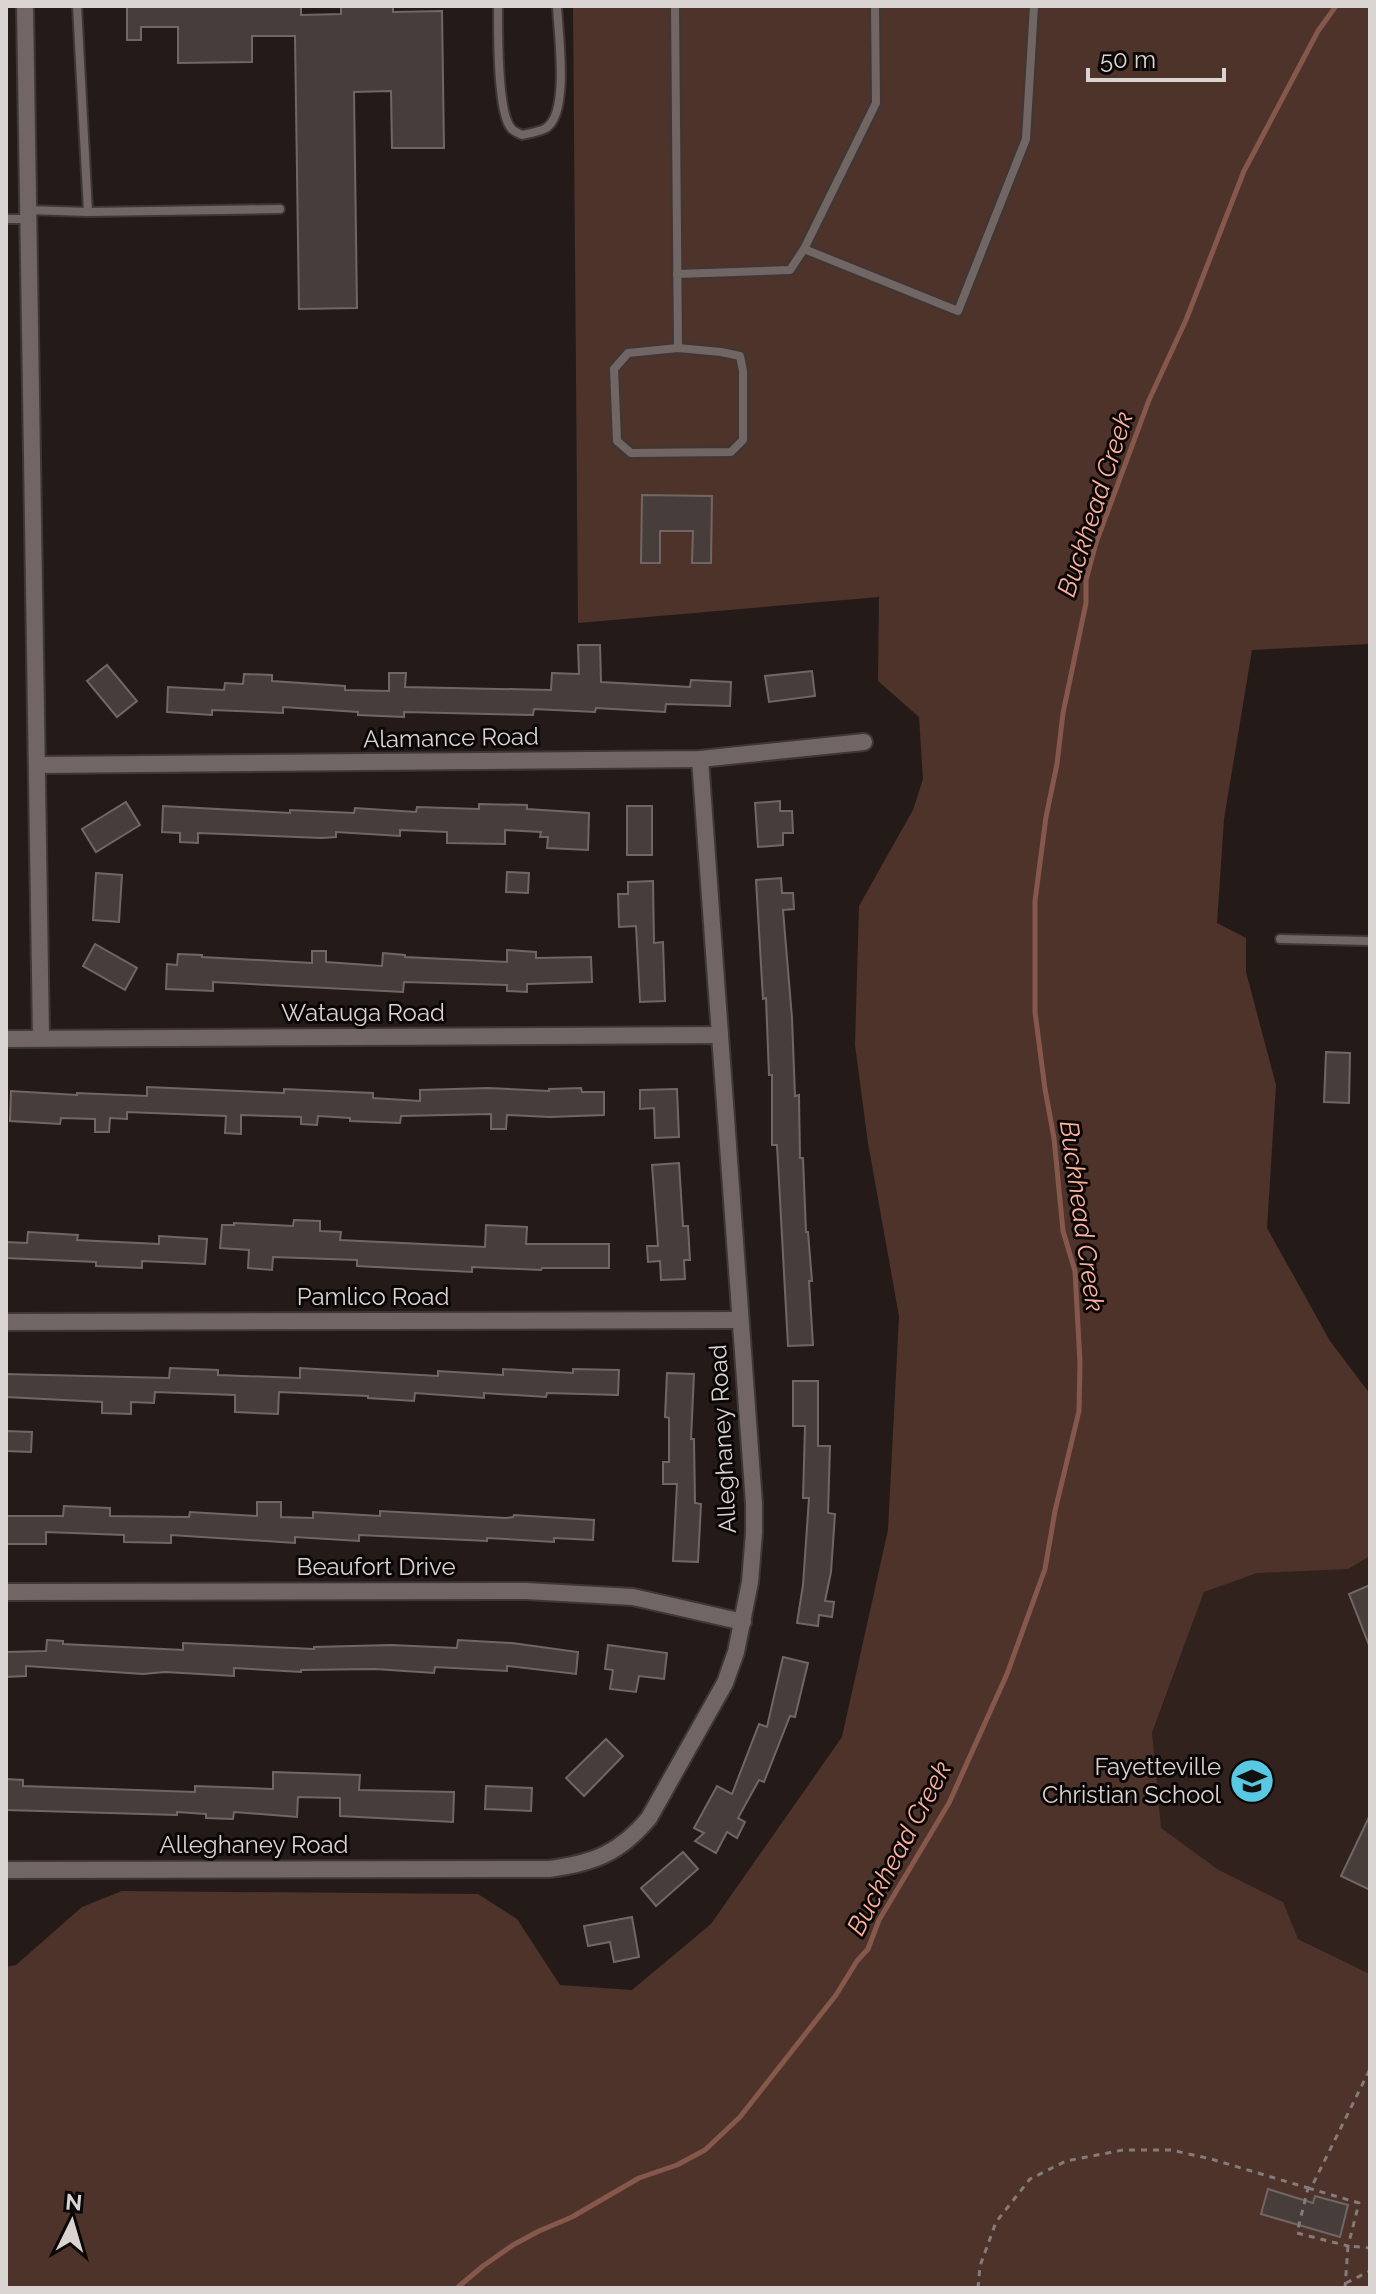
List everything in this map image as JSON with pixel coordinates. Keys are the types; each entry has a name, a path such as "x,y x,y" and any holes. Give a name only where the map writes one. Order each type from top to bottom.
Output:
{"street":[{"path":"25,6 41,1038"},
{"name":"Alamance Road","path":"37,765 700,759 864,742"},
{"name":"Alleghaney Road","path":"6,1870 549,1869 598,1859 620,1847 649,1818 725,1683 736,1652 750,1582 754,1518 700,759"},
{"name":"Watauga Road","path":"6,1039 720,1035"},
{"name":"Pamlico Road","path":"6,1322 740,1320"},
{"name":"Beaufort Drive","path":"6,1592 526,1591 633,1597 743,1622"}],"lane":[{"path":"77,6 88,212"},
{"path":"498,6 498,68 505,115 511,128 522,135 546,129 556,116 560,94 557,6"},
{"path":"675,6 678,348"},
{"path":"677,274 790,270 804,249 876,103 875,6"},
{"path":"804,249 958,311 1026,139 1034,6"},
{"path":"6,219 28,214 280,209"},
{"path":"678,348 740,356 743,371 743,440 731,452 631,453 617,441 614,369 628,353 678,348"},
{"path":"1280,939 1370,941"}],"path":[{"path":"1370,2069 1312,2186 1308,2188 1297,2233 1348,2246 1370,2248"},
{"path":"978,2288 980,2266 996,2222 1030,2179 1066,2161 1123,2150 1171,2150 1359,2203 1348,2246 1345,2286"},
{"path":"1345,2286 1370,2271"}],"shaded area":[{"path":"573,6 1370,6 1370,644 1252,650 1224,819 1217,923 1246,938 1246,972 1276,1085 1267,1228 1330,1341 1370,1394 1370,1556 1348,1569 1257,1573 1204,1592 1152,1733 1161,1828 1217,1869 1283,1902 1298,1939 1370,1974 1370,2288 6,2288 6,1967 16,1965 82,1907 122,1891 478,1894 517,1919 560,1985 632,1990 711,1924 842,1737 888,1530 899,1316 868,1143 855,1045 859,906 913,810 923,779 919,717 878,681 879,597 578,623"},
{"name":"Fayetteville Christian School","path":"1227,1530 1370,1548 1370,1974 1283,1931 1117,1829"}],"building":[{"path":"127,6 301,6 301,15 341,14 341,6 393,6 393,12 442,11 444,148 392,148 391,91 354,92 357,308 299,309 295,36 252,36 252,62 178,63 178,27 141,27 141,40 127,40"},
{"path":"642,495 712,496 711,563 692,563 693,531 660,531 660,563 641,563"},
{"path":"578,645 600,645 601,682 690,687 691,680 731,682 730,706 666,704 665,712 596,708 595,712 534,709 533,715 404,712 404,717 283,707 283,713 212,710 212,715 167,712 168,687 224,690 225,683 243,684 244,674 272,675 272,681 345,686 345,690 389,691 389,673 406,673 405,687 551,690 552,673 579,674"},
{"path":"107,665 137,701 117,717 87,681"},
{"path":"812,671 815,696 769,702 765,676"},
{"path":"780,801 780,811 792,811 793,833 783,833 783,845 758,847 755,803"},
{"path":"126,802 140,825 96,852 82,829"},
{"path":"479,804 527,805 527,809 589,813 588,850 547,848 548,837 540,837 541,832 505,830 505,844 447,843 447,832 400,830 400,836 336,832 336,837 321,838 198,833 198,843 180,842 180,833 162,832 163,806 354,813 355,808 416,812 417,807 479,809"},
{"path":"627,806 652,806 652,855 627,855"},
{"path":"507,872 529,873 528,893 506,892"},
{"path":"96,873 122,875 119,922 93,920"},
{"path":"781,878 782,893 793,893 794,909 783,910 795,1096 799,1095 800,1158 803,1158 806,1232 812,1281 809,1281 813,1345 788,1346 777,1145 772,1145 772,1075 769,1075 756,880"},
{"path":"653,881 654,943 663,942 665,1001 640,1002 636,926 619,927 618,894 628,894 628,882"},
{"path":"95,944 137,968 125,990 83,966"},
{"path":"507,950 536,952 536,958 591,957 592,982 527,984 527,992 507,991 507,985 404,982 403,992 213,982 213,991 166,989 167,964 177,965 178,954 312,963 312,951 326,951 326,962 382,966 383,953 507,962"},
{"path":"1326,1052 1350,1053 1349,1103 1324,1102"},
{"path":"147,1087 373,1093 373,1098 420,1101 420,1090 488,1088 549,1091 581,1088 582,1092 604,1092 604,1115 507,1115 506,1129 491,1129 491,1114 401,1116 400,1123 318,1116 317,1125 301,1124 301,1117 241,1115 241,1134 225,1133 226,1116 127,1112 127,1119 110,1118 109,1132 95,1132 95,1119 61,1118 60,1124 10,1121 11,1091 147,1096"},
{"path":"677,1089 679,1137 655,1138 654,1108 640,1109 640,1090"},
{"path":"679,1163 683,1226 688,1226 690,1260 684,1260 685,1279 661,1280 660,1261 648,1262 647,1246 658,1246 652,1165"},
{"path":"294,1220 320,1221 320,1231 341,1232 340,1240 485,1247 486,1225 527,1227 526,1244 609,1244 609,1268 541,1270 472,1267 472,1272 357,1266 357,1260 273,1257 272,1270 248,1268 249,1250 220,1248 222,1225 293,1226"},
{"path":"28,1232 78,1235 77,1240 159,1244 159,1236 207,1239 205,1264 142,1261 142,1268 96,1266 96,1262 6,1258 6,1242 27,1243"},
{"path":"170,1368 218,1370 218,1375 300,1378 300,1368 438,1376 438,1371 503,1375 503,1369 573,1373 573,1369 619,1370 618,1395 547,1393 546,1397 484,1393 484,1398 415,1393 414,1401 279,1392 278,1414 235,1412 235,1395 155,1392 154,1403 131,1402 131,1414 102,1413 102,1402 6,1397 6,1374 169,1378"},
{"path":"667,1373 694,1374 691,1439 694,1439 695,1503 701,1504 698,1562 673,1561 677,1484 663,1484 663,1462 669,1462 669,1418 665,1417"},
{"path":"793,1381 818,1381 818,1446 830,1446 828,1513 835,1514 831,1572 825,1601 834,1602 832,1617 819,1615 818,1626 797,1623 809,1498 803,1498 805,1426 793,1426"},
{"path":"7,1431 32,1432 31,1452 6,1451"},
{"path":"257,1502 281,1502 281,1517 313,1518 313,1512 380,1516 380,1511 594,1520 593,1540 554,1538 554,1542 487,1538 487,1541 359,1535 359,1541 295,1537 295,1543 171,1535 171,1543 124,1542 124,1535 46,1532 46,1544 6,1544 6,1516 63,1516 64,1506 110,1508 110,1516 189,1517 190,1512 257,1516"},
{"path":"1370,1585 1370,1645 1369,1645 1349,1594"},
{"path":"47,1640 63,1641 63,1644 183,1650 183,1643 314,1649 391,1645 457,1648 458,1640 578,1652 576,1674 507,1666 507,1671 435,1667 434,1673 375,1669 301,1672 234,1668 234,1676 26,1666 26,1676 6,1677 6,1652 46,1651"},
{"path":"608,1645 667,1653 664,1679 639,1676 636,1692 610,1689 613,1670 605,1669"},
{"path":"783,1657 808,1663 795,1717 790,1716 764,1782 759,1780 738,1818 745,1822 737,1838 727,1832 716,1853 695,1841 704,1833 694,1828 717,1786 732,1794 759,1724 767,1727"},
{"path":"606,1739 623,1756 584,1796 566,1778"},
{"path":"273,1772 360,1775 359,1790 454,1792 453,1822 340,1816 340,1798 298,1797 297,1817 234,1812 233,1819 177,1812 177,1815 6,1810 6,1779 23,1780 23,1786 195,1792 195,1786 273,1789"},
{"path":"486,1786 532,1788 531,1811 485,1809"},
{"path":"1370,1815 1370,1890 1341,1876"},
{"path":"683,1852 698,1869 656,1906 641,1888"},
{"path":"632,1917 639,1957 614,1962 610,1942 588,1946 584,1926"},
{"path":"1268,2189 1313,2203 1315,2196 1348,2205 1340,2237 1261,2214"}],"waterway":[{"name":"Buckhead Creek","path":"457,2288 513,2245 572,2217 639,2178 677,2165 705,2150 740,2117 836,1995 868,1949 879,1920 949,1803 1007,1674 1045,1569 1055,1511 1079,1411 1075,1271 1063,1231 1054,1138 1035,1012 1035,901 1063,713 1086,603 1086,580 1096,543 1149,400 1186,320 1244,171 1318,31 1336,6"}],"place":[{"name":"Fayetteville Christian School","path":"1252,1781"}]}
